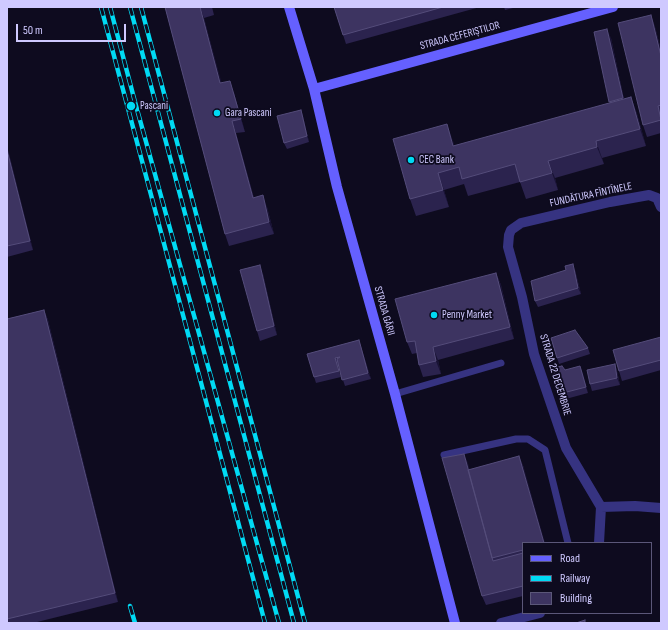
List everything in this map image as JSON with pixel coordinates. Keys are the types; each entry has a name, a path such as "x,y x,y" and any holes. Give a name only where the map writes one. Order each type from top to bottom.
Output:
{"street":[{"name":"STRADA GĂRII","path":"289,7 314,89 337,187 395,394 455,623"},
{"name":"STRADA CEFERIȘTILOR","path":"314,89 600,9 613,7"},
{"name":"FUNDĂTURA FÎNTÎNELE","path":"521,223 610,202 649,195 657,198 661,207"},
{"name":"STRADA 22 DECEMBRIE","path":"521,223 511,230 508,247 522,297 534,354 566,448 601,507"},
{"path":"599,542 601,507 635,506 661,508"},
{"path":"501,623 536,614"}],"lane":[{"path":"395,394 501,363"},
{"path":"444,455 516,439 528,439 545,450 568,542"}],"building":[{"name":"Gara Pascani","path":"165,7 200,7 220,83 230,81 241,119 232,121 253,198 263,195 269,222 225,234"},
{"path":"334,7 443,7 343,35"},
{"path":"651,15 661,56 661,105 658,106 661,120 643,125 618,23"},
{"path":"607,29 623,98 609,102 594,32"},
{"path":"631,97 640,129 596,141 597,147 548,161 552,173 520,182 515,164 462,179 459,167 438,173 443,190 410,199 393,139 447,124 453,146"},
{"path":"301,110 307,136 284,143 277,116"},
{"path":"7,150 30,241 7,246"},
{"path":"573,264 578,288 535,301 531,281 566,270 565,266"},
{"path":"260,265 274,326 257,331 240,270"},
{"path":"496,273 510,327 433,347 436,361 419,365 415,341 407,342 395,299"},
{"path":"44,310 115,593 7,619 7,319"},
{"path":"575,330 588,348 557,358 551,338"},
{"path":"661,337 661,360 619,371 613,350"},
{"path":"359,340 368,373 342,380 337,359 340,357 335,358 339,371 314,377 307,354"},
{"path":"615,364 617,378 590,384 587,370"},
{"path":"562,366 565,370 580,366 586,387 559,394 553,368"},
{"path":"464,454 493,561 522,553 522,586 482,596 442,458"},
{"path":"519,456 544,542 522,542 522,550 492,558 468,470"},
{"path":"585,620 585,623 576,623"}],"railway":[{"path":"101,7 265,623"},
{"path":"110,7 279,623"},
{"path":"130,7 294,623"},
{"path":"141,7 305,623"},
{"path":"130,606 135,623"}],"place":[{"name":"Pașcani","path":"131,106"},
{"name":"Gara Pascani","path":"217,113"},
{"name":"CEC Bank","path":"411,160"},
{"name":"Penny Market","path":"434,315"}]}
